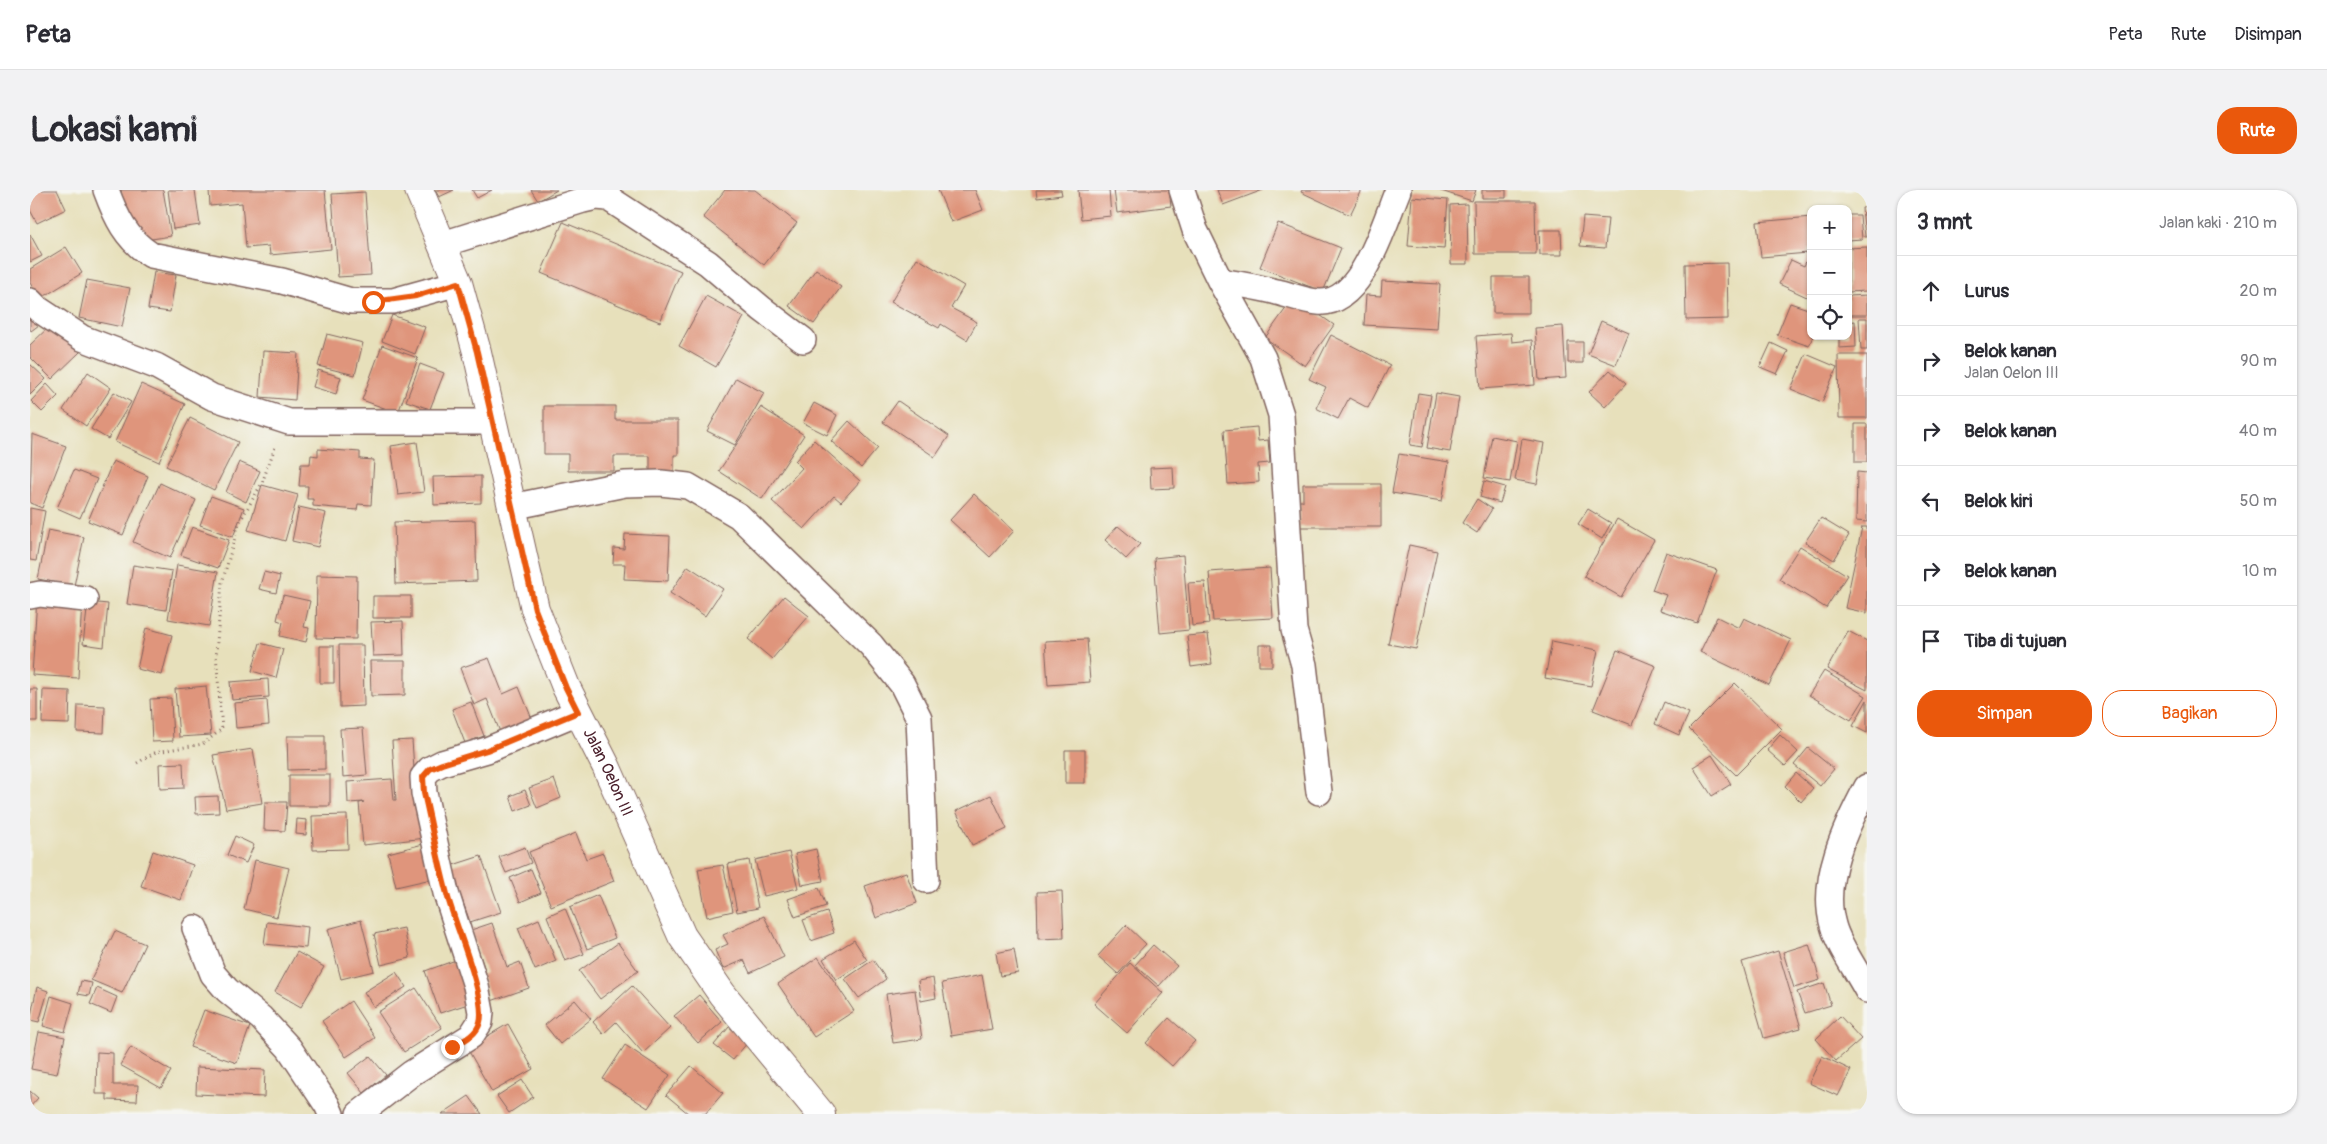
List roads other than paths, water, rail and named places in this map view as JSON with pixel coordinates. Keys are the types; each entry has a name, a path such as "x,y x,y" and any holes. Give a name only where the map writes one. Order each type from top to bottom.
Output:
{"street":[{"path":"106,190 114,213 126,234 136,246 151,255 282,281 351,300 393,300 458,283"},
{"name":"Jalan Oelon III","path":"419,190 458,283 477,352 535,609 566,688 606,766 682,936 722,994 821,1114"},
{"path":"1182,190 1196,230 1220,281 1263,358 1281,415 1294,630 1304,665 1319,792"},
{"path":"1220,281 1260,288 1318,302 1333,300 1345,295 1357,281 1368,261 1398,190"},
{"path":"443,244 583,200 596,197 608,198 708,262 762,309 803,340"},
{"path":"30,301 38,309 82,338 156,366 212,397 288,422 493,422"},
{"path":"511,507 625,484 662,483 688,486 739,516 872,645 902,684 916,709 920,729 926,880"},
{"path":"30,596 40,594 85,599"},
{"path":"359,1114 412,1073 471,1036 480,1022 482,1012 446,893 424,793 423,777 430,769 487,750 578,712"},
{"path":"1867,787 1835,863 1828,902 1833,927 1867,990"},
{"path":"195,928 213,974 227,990 261,1018 288,1048 331,1114"}]}
